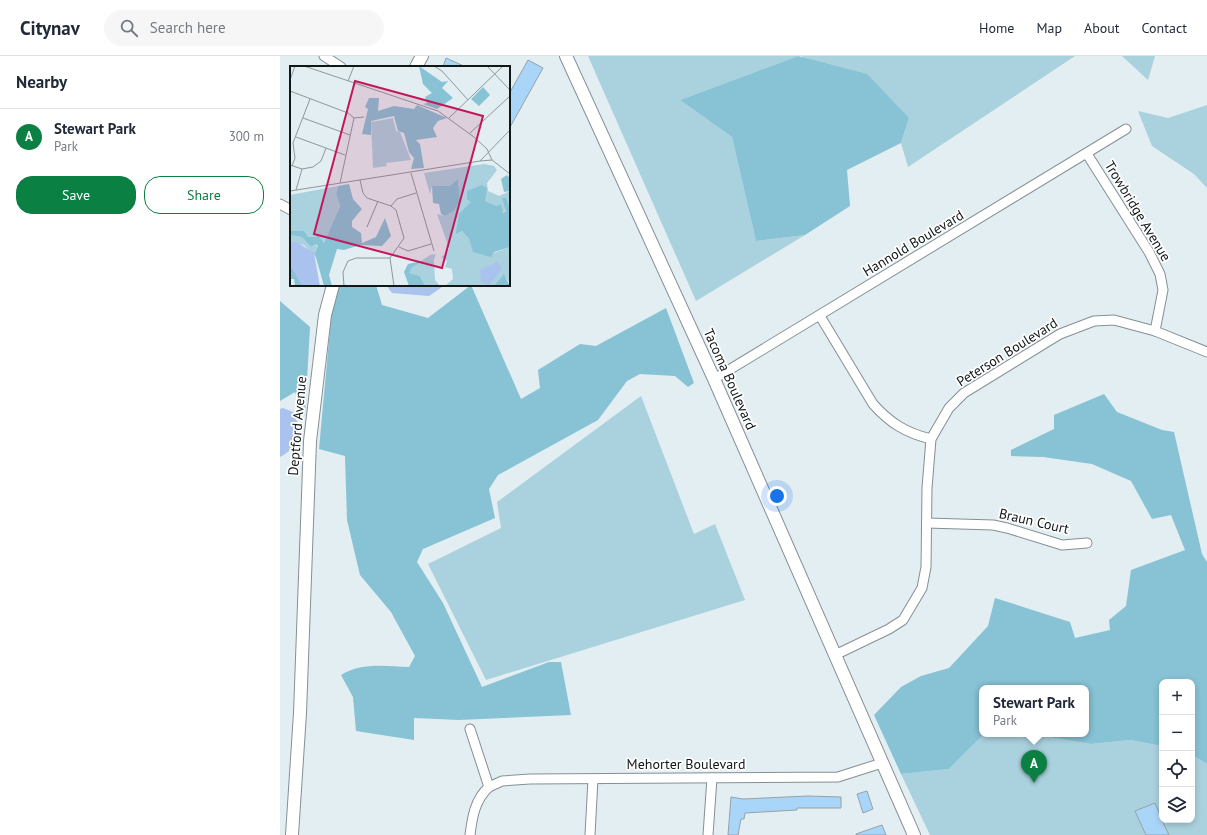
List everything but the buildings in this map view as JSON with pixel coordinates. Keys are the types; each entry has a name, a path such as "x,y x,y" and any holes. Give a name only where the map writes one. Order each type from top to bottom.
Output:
{"street":[{"path":"324,56 339,66"},
{"path":"417,66 422,56"},
{"name":"Tacoma Boulevard","path":"566,56 714,379 914,835"},
{"name":"Hannold Boulevard","path":"714,379 1126,129"},
{"name":"Trowbridge Avenue","path":"1087,154 1149,252 1160,274 1163,290 1155,331"},
{"path":"280,204 290,209"},
{"name":"Deptford Avenue","path":"292,835 300,713 310,441 325,315 333,286"},
{"path":"820,316 873,404 883,415 904,431 931,439"},
{"name":"Peterson Boulevard","path":"835,655 889,629 903,620 922,588 926,567 927,488 931,439 949,408 964,393 1060,334 1094,321 1114,320 1155,331 1207,352"},
{"name":"Braun Court","path":"927,523 993,526 1007,528 1062,545 1087,543"},
{"path":"470,729 489,787 482,793 474,812 470,835"},
{"name":"Mehorter Boulevard","path":"489,787 502,782 530,779 593,780 838,776 882,763"},
{"path":"708,835 712,778"},
{"path":"590,835 593,780"}],"shaded area":[{"path":"588,56 798,56 680,100 732,137 756,241 805,235 696,301"},
{"path":"798,56 867,74 909,118 901,143 847,170 850,206 805,235 756,241 732,137 680,100"},
{"path":"801,56 1075,56 908,167 901,143 909,118"},
{"path":"1122,56 1155,56 1148,80"},
{"path":"1207,105 1207,188 1194,174 1152,146 1138,111 1168,118"},
{"path":"340,286 376,286 382,305 428,318 471,286 521,399 540,388 538,370 580,344 596,346 666,308 694,383 688,387 675,376 640,374 627,381 598,420 498,475 489,489 495,518 423,549 417,562 443,603 482,687 549,662 561,662 571,715 459,720 414,718 414,740 356,731 353,697 341,675 365,666 409,667 415,656 391,612 360,575 347,520 345,456 319,449 332,308"},
{"path":"387,286 444,286 429,296 392,293"},
{"path":"280,301 310,327 305,416 295,392 280,401"},
{"path":"1104,394 1117,412 1162,430 1174,432 1202,554 1207,562 1207,764 1195,757 1195,679 1159,679 1159,745 1130,740 1091,744 1049,737 1089,737 1089,685 979,685 979,737 981,737 949,769 901,774 874,715 901,687 921,676 949,668 988,626 995,598 1070,622 1075,638 1110,630 1109,620 1126,606 1131,570 1185,550 1171,515 1152,519 1131,481 1092,464 1043,457 1011,456 1011,450 1054,429 1054,415"},
{"path":"641,396 694,534 715,524 745,600 486,680 428,564 501,528 497,502"},
{"path":"283,408 293,412 298,425 298,432 295,444 280,457 280,409"},
{"path":"981,737 1049,737 1091,744 1130,740 1159,745 1159,823 1195,823 1195,757 1207,764 1207,835 930,835 901,774 949,769"}],"place":[{"name":"Stewart Park","path":"1034,783"}]}
